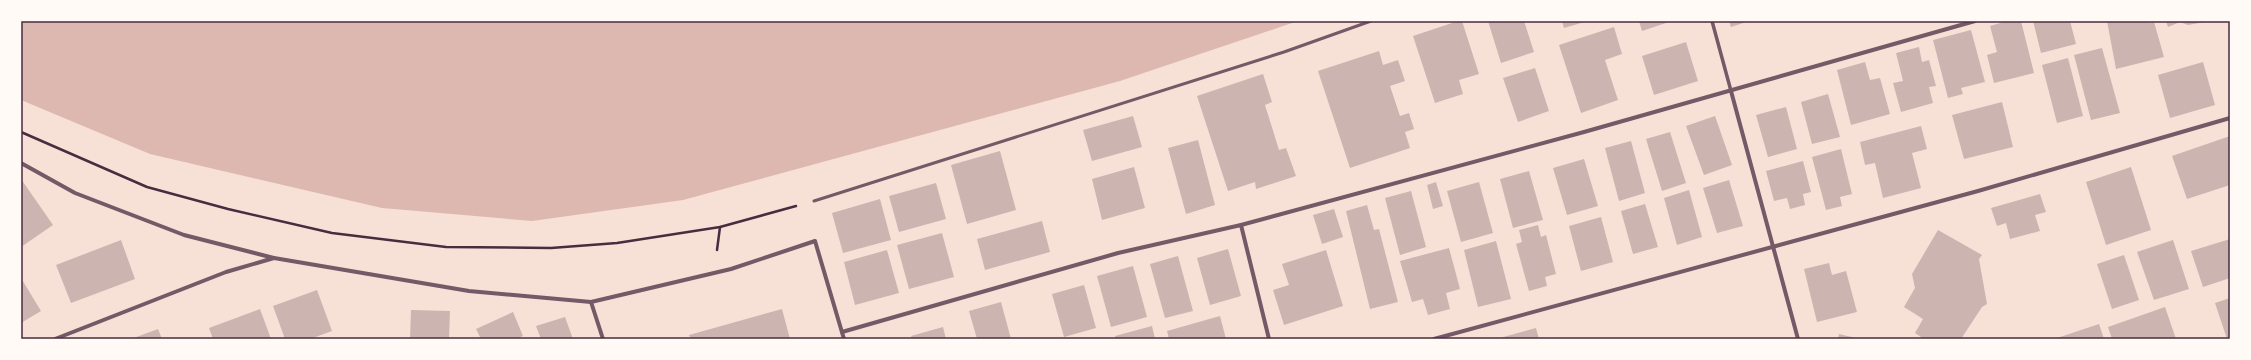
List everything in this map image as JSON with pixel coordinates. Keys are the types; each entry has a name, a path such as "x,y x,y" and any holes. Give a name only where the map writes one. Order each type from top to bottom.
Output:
{"street":[{"path":"1712,21 1772,248 1798,339"},
{"path":"842,332 1118,253 1241,225 1731,91 1975,21"},
{"path":"1434,339 1772,248 2230,118"},
{"path":"21,163 75,192 184,235 274,258 469,291 591,302 731,269 815,241 844,339"},
{"path":"1241,225 1269,339"},
{"path":"55,339 226,272 274,258"},
{"path":"591,302 603,339"}],"lane":[{"path":"814,202 1261,59 1371,21"}],"path":[{"path":"21,132 147,187 221,207 332,233 446,247 551,248 617,243 720,227 814,202"}],"shaded area":[{"path":"21,21 1298,21 1120,81 683,200 532,221 382,208 150,154 21,100"}],"building":[{"path":"1462,21 1479,74 1459,80 1463,94 1435,103 1413,36"},
{"path":"1488,21 1524,21 1534,52 1501,63"},
{"path":"1562,21 1588,21 1564,28"},
{"path":"1639,21 1672,21 1642,31"},
{"path":"1729,21 1749,21 1731,27"},
{"path":"2007,21 2021,21 2034,73 1994,83 1987,55 1997,52 1990,26"},
{"path":"2033,21 2070,21 2076,44 2041,53"},
{"path":"2107,21 2154,22 2164,57 2116,69"},
{"path":"2166,21 2205,22 2188,25 2180,22 2168,27"},
{"path":"1614,27 1622,54 1605,60 1618,100 1581,113 1559,45"},
{"path":"1971,30 1985,82 1961,88 1963,94 1948,98 1933,40"},
{"path":"1686,42 1698,81 1654,95 1642,56"},
{"path":"1919,47 1922,62 1929,60 1936,86 1929,87 1933,103 1901,112 1893,83 1903,81 1896,53"},
{"path":"2102,48 2120,113 2091,120 2074,55"},
{"path":"1379,51 1383,65 1398,60 1405,81 1390,86 1400,116 1409,113 1414,129 1405,132 1410,148 1350,168 1318,71"},
{"path":"2068,58 2083,116 2057,123 2042,65"},
{"path":"1865,62 1870,80 1880,78 1890,114 1851,125 1837,70"},
{"path":"2203,62 2215,105 2170,118 2158,75"},
{"path":"1535,68 1549,111 1518,122 1503,78"},
{"path":"1263,74 1272,102 1265,105 1279,150 1286,148 1296,176 1256,189 1255,182 1228,191 1197,96"},
{"path":"1828,94 1840,137 1812,144 1801,102"},
{"path":"2002,102 2013,147 1964,159 1952,115"},
{"path":"1786,107 1797,149 1768,157 1756,115"},
{"path":"1133,116 1142,147 1092,161 1083,130"},
{"path":"1715,116 1732,165 1704,175 1686,126"},
{"path":"1921,126 1927,149 1912,153 1921,188 1883,198 1875,163 1865,165 1860,142"},
{"path":"1670,132 1686,183 1662,191 1646,139"},
{"path":"2230,136 2230,185 2187,199 2172,156"},
{"path":"1198,140 1215,205 1186,214 1168,148"},
{"path":"1631,141 1645,193 1619,201 1605,148"},
{"path":"1841,149 1852,194 1840,197 1842,206 1826,210 1812,157"},
{"path":"1000,151 1016,210 967,224 951,165"},
{"path":"1584,159 1598,206 1567,215 1553,168"},
{"path":"1803,161 1811,192 1803,194 1805,205 1790,209 1787,198 1774,201 1766,171"},
{"path":"1134,167 1145,208 1102,220 1092,179"},
{"path":"2131,167 2151,230 2106,245 2086,182"},
{"path":"1529,171 1543,220 1513,228 1500,179"},
{"path":"21,179 53,225 21,247"},
{"path":"1729,180 1743,226 1717,233 1703,188"},
{"path":"1436,182 1443,206 1433,209 1427,185"},
{"path":"1479,182 1493,233 1461,242 1447,191"},
{"path":"936,183 946,219 899,232 889,196"},
{"path":"1689,190 1702,237 1677,245 1664,198"},
{"path":"1411,191 1426,247 1400,255 1385,198"},
{"path":"2040,194 2046,212 2035,215 2040,231 2010,239 2006,223 1997,226 1991,208"},
{"path":"880,199 891,240 843,253 832,213"},
{"path":"1645,204 1658,247 1633,254 1621,211"},
{"path":"1367,205 1374,230 1379,229 1398,302 1370,309 1346,211"},
{"path":"1334,209 1343,237 1322,244 1313,215"},
{"path":"1601,217 1613,262 1581,271 1569,226"},
{"path":"1042,221 1050,252 985,270 977,239"},
{"path":"1538,225 1541,237 1546,235 1556,274 1545,277 1547,286 1529,291 1516,244 1522,242 1519,230"},
{"path":"1938,230 1982,255 1979,259 1987,304 1982,307 1961,339 1924,339 1915,333 1923,319 1904,307 1915,288 1912,274"},
{"path":"942,233 954,277 909,289 897,245"},
{"path":"2230,239 2230,278 2203,287 2191,251"},
{"path":"121,240 135,279 71,303 56,265"},
{"path":"2173,240 2189,289 2154,300 2137,252"},
{"path":"1496,241 1511,299 1478,307 1464,250"},
{"path":"1449,248 1460,289 1446,293 1450,309 1428,315 1423,299 1412,302 1400,261"},
{"path":"1228,249 1241,296 1210,305 1197,258"},
{"path":"887,250 899,293 855,305 844,262"},
{"path":"1326,250 1343,306 1284,325 1273,290 1289,285 1282,264"},
{"path":"2124,255 2139,300 2112,309 2097,264"},
{"path":"1178,256 1193,311 1165,318 1150,264"},
{"path":"1829,263 1832,275 1846,271 1857,312 1817,322 1804,269"},
{"path":"1133,266 1147,317 1111,327 1097,276"},
{"path":"21,278 41,311 21,323"},
{"path":"1084,285 1096,328 1064,337 1052,294"},
{"path":"317,290 332,331 310,339 285,339 273,306"},
{"path":"2230,298 2230,339 2227,339 2215,303"},
{"path":"1001,302 1011,339 977,339 969,311"},
{"path":"2165,307 2176,339 2112,339 2108,327"},
{"path":"260,309 271,339 213,339 209,328"},
{"path":"782,309 790,339 691,339 689,335"},
{"path":"411,310 450,311 449,339 410,339"},
{"path":"513,312 523,336 516,339 481,339 476,329"},
{"path":"1220,316 1226,339 1169,339 1167,331"},
{"path":"565,317 573,339 541,339 536,326"},
{"path":"2099,324 2104,339 2054,339"},
{"path":"1152,326 1155,339 1116,339 1115,336"},
{"path":"943,327 946,339 912,339 911,336"},
{"path":"1536,328 1539,339 1496,339"},
{"path":"158,329 162,339 131,339"},
{"path":"1839,334 1856,338 1856,339 1838,339"}]}
